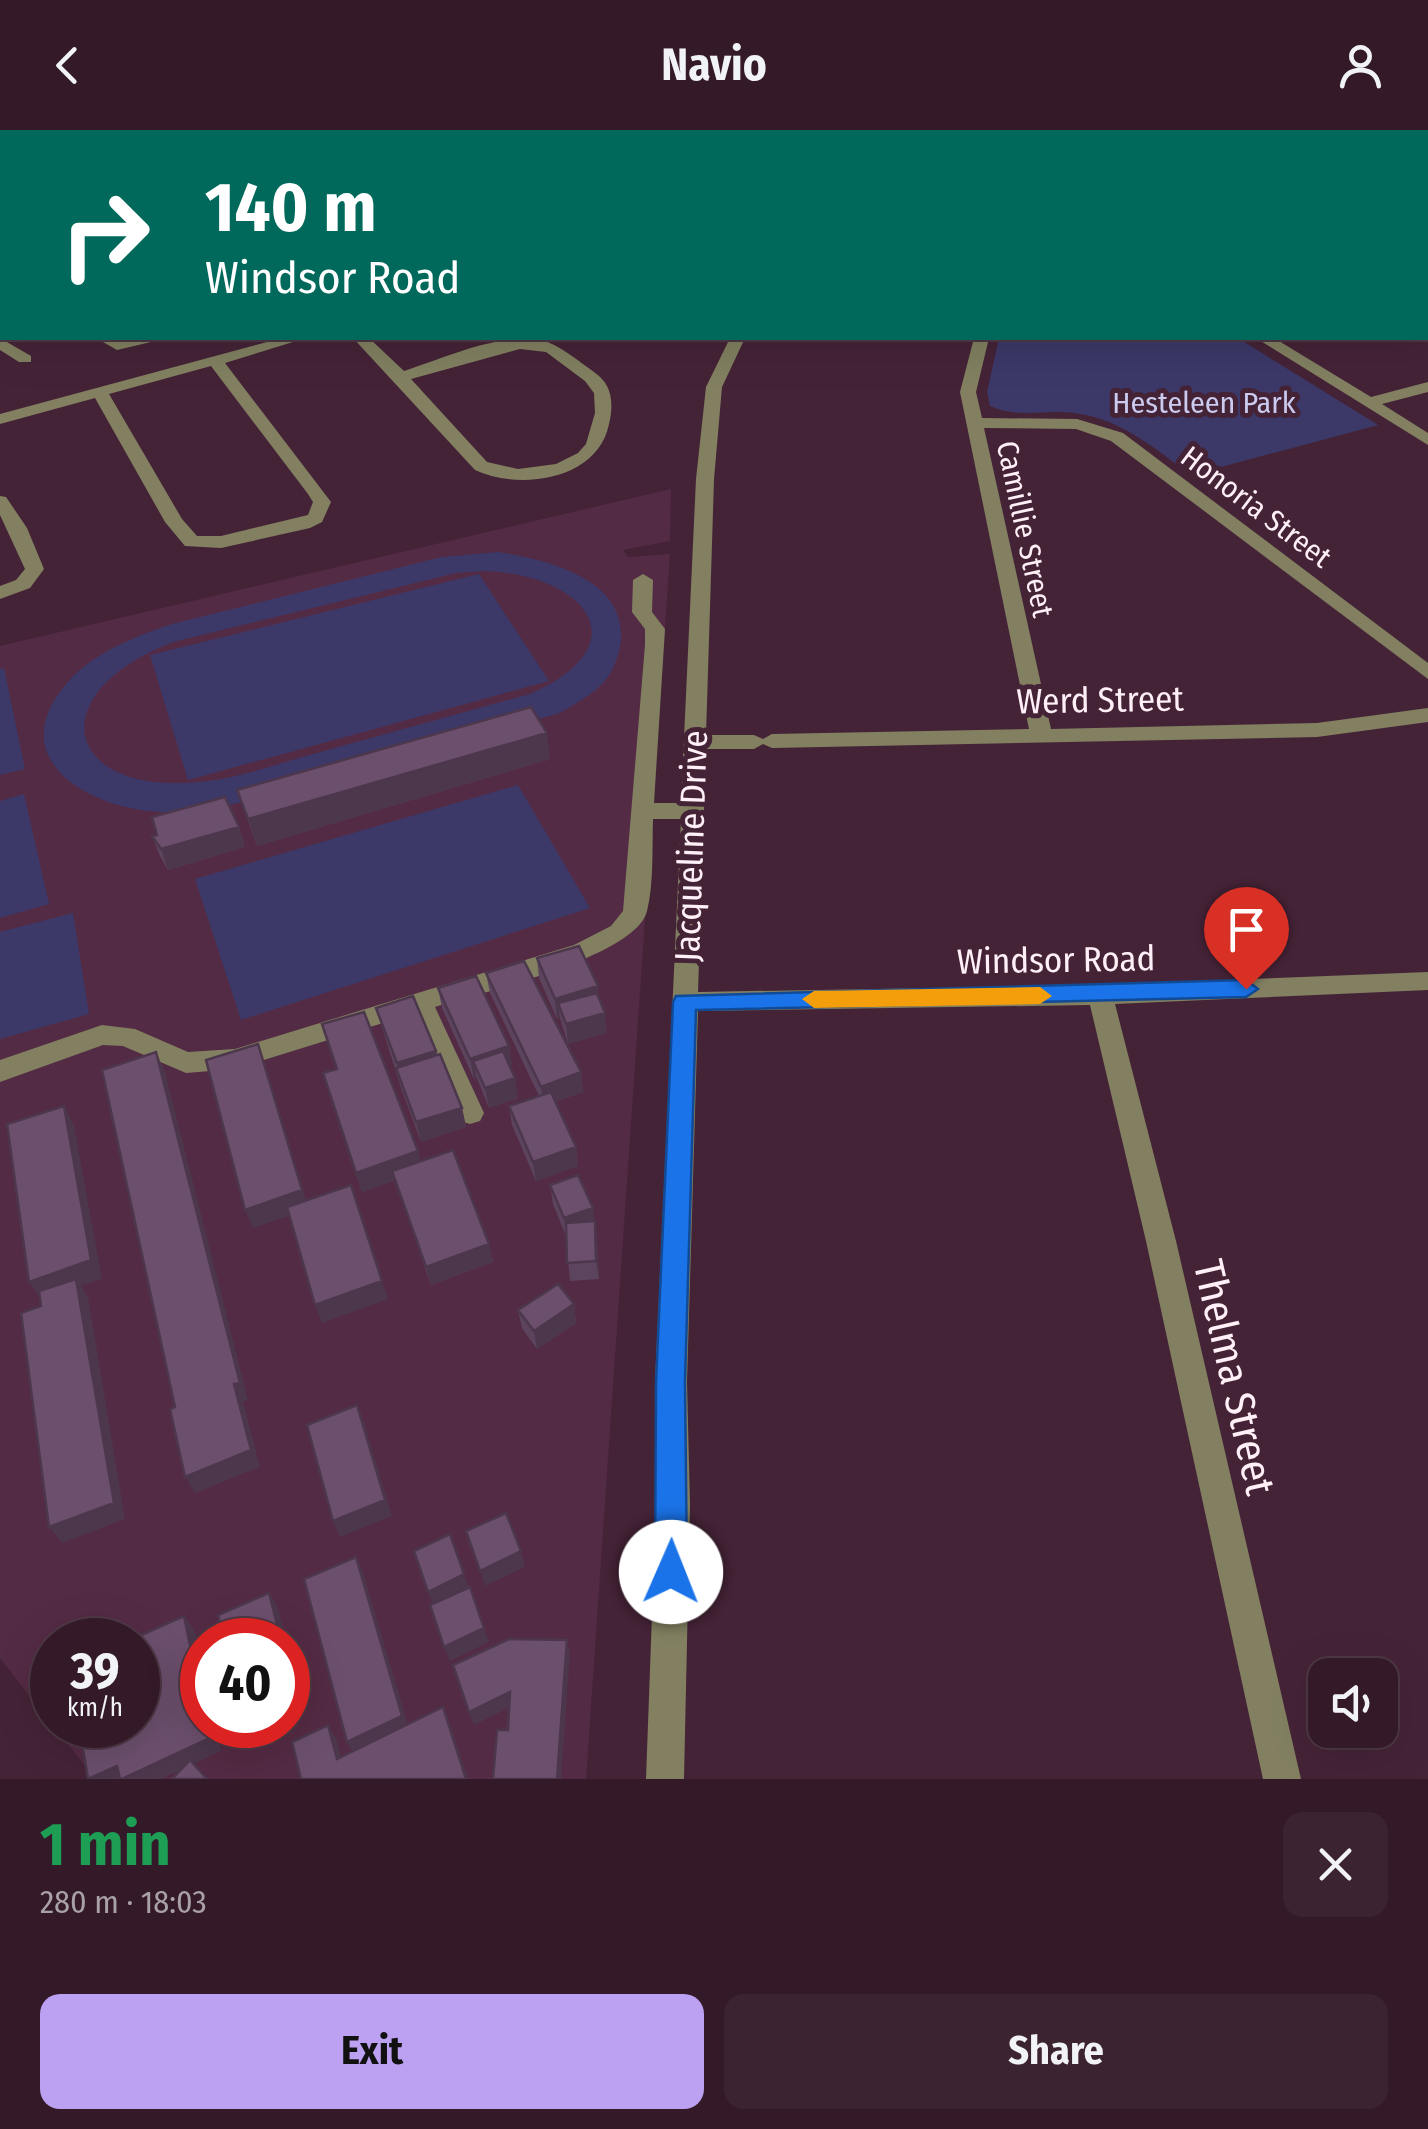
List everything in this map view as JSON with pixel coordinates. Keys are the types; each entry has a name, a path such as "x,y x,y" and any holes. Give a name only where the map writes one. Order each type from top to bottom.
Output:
{"street":[{"path":"107,340 116,345 147,340"},
{"path":"363,340 481,466 497,474 522,475 575,462 589,453 598,435 603,399 599,386 544,346 516,346 401,377"},
{"name":"Jacqueline Drive","path":"665,1779 673,1505 671,1382 710,410 720,370 736,340"},
{"name":"Camillie Street","path":"981,340 968,392 1040,733"},
{"path":"1267,340 1428,440"},
{"path":"0,419 272,341"},
{"path":"0,343 25,360"},
{"path":"99,391 174,522 192,542 221,542 316,518 322,502 316,492 215,360"},
{"path":"1368,403 1428,386"},
{"name":"Honoria Street","path":"975,423 1077,424 1117,438 1428,673"},
{"path":"0,501 18,528 34,569 22,584 0,593"},
{"path":"0,1071 102,1036 126,1036 186,1063 235,1060 583,951 620,932 635,912 655,629 642,612 644,580"},
{"name":"Werd Street","path":"694,742 1318,730 1428,715"},
{"path":"642,811 691,811"},
{"name":"Windsor Road","path":"685,1002 1100,995 1428,981"},
{"name":"Thelma Street","path":"1100,995 1161,1241 1282,1779"},
{"path":"420,1003 470,1113"}],"shaded area":[{"path":"671,489 670,541 623,550 628,557 670,554 586,1779 95,1779 71,1748 160,1748 160,1618 30,1618 30,1697 0,1658 0,646"}],"green space":[{"name":"Hesteleen Park","path":"999,340 1241,340 1378,425 1191,475 1136,436 1107,421 1075,413 1000,410 990,406 987,392"},
{"path":"498,552 516,555 558,566 596,586 610,600 619,618 620,645 608,677 560,713 261,797 201,810 162,812 108,802 63,776 49,757 44,735 49,711 78,672 115,647 172,624 442,557","holes":["456,573 520,575 573,598 587,615 592,634 585,654 565,674 530,694 244,774 199,782 153,782 119,773 96,757 85,736 87,712 102,687 130,663 173,642"]},
{"path":"479,574 549,681 188,780 150,655"},
{"path":"4,668 25,769 0,775 0,669"},
{"path":"518,785 590,908 241,1020 195,879"},
{"path":"24,794 49,904 0,918 0,801"},
{"path":"73,913 89,1014 0,1039 0,932"}],"building":[{"path":"531,707 547,733 248,819 237,790"},
{"path":"225,797 239,827 161,849 152,836 157,835 152,817"},
{"path":"579,946 598,986 555,999 537,958"},
{"path":"524,961 581,1072 541,1087 486,973"},
{"path":"476,976 509,1046 470,1059 438,988"},
{"path":"597,993 605,1013 566,1024 558,1003"},
{"path":"413,996 436,1051 397,1063 376,1008"},
{"path":"364,1012 418,1151 356,1173 323,1073 337,1069 322,1024"},
{"path":"258,1044 302,1190 245,1210 206,1060"},
{"path":"503,1051 515,1078 485,1088 473,1061"},
{"path":"156,1052 240,1383 234,1384 251,1450 185,1477 170,1409 175,1407 102,1070"},
{"path":"440,1054 462,1108 416,1122 396,1068"},
{"path":"551,1092 576,1147 533,1162 509,1106"},
{"path":"64,1106 91,1260 29,1282 7,1124"},
{"path":"453,1150 489,1244 426,1267 392,1171"},
{"path":"578,1175 593,1208 564,1218 550,1185"},
{"path":"351,1185 382,1281 315,1305 287,1207"},
{"path":"595,1221 596,1261 567,1263 566,1223"},
{"path":"76,1279 114,1503 49,1527 21,1313 41,1306 39,1291"},
{"path":"558,1284 574,1304 534,1331 518,1310"},
{"path":"357,1405 385,1500 333,1521 307,1425"},
{"path":"506,1513 521,1551 480,1571 466,1531"},
{"path":"450,1534 464,1574 428,1592 414,1551"},
{"path":"356,1557 402,1716 347,1742 304,1579"},
{"path":"470,1587 484,1628 444,1647 430,1605"},
{"path":"269,1593 275,1618 219,1618 218,1615"},
{"path":"184,1616 180,1618 180,1748 189,1748 122,1779 117,1766 88,1779 83,1748 160,1748 160,1627"},
{"path":"509,1639 567,1640 557,1779 493,1779 497,1730 508,1730 510,1692 469,1712 453,1665"},
{"path":"443,1707 466,1779 301,1779 293,1748 310,1748 310,1734 328,1725 337,1759"},
{"path":"190,1760 207,1779 172,1779"}],"slow traffic":[{"path":"814,999 1040,996"}],"route":[{"path":"671,1572 671,1382 685,1002 1246,989"}]}
